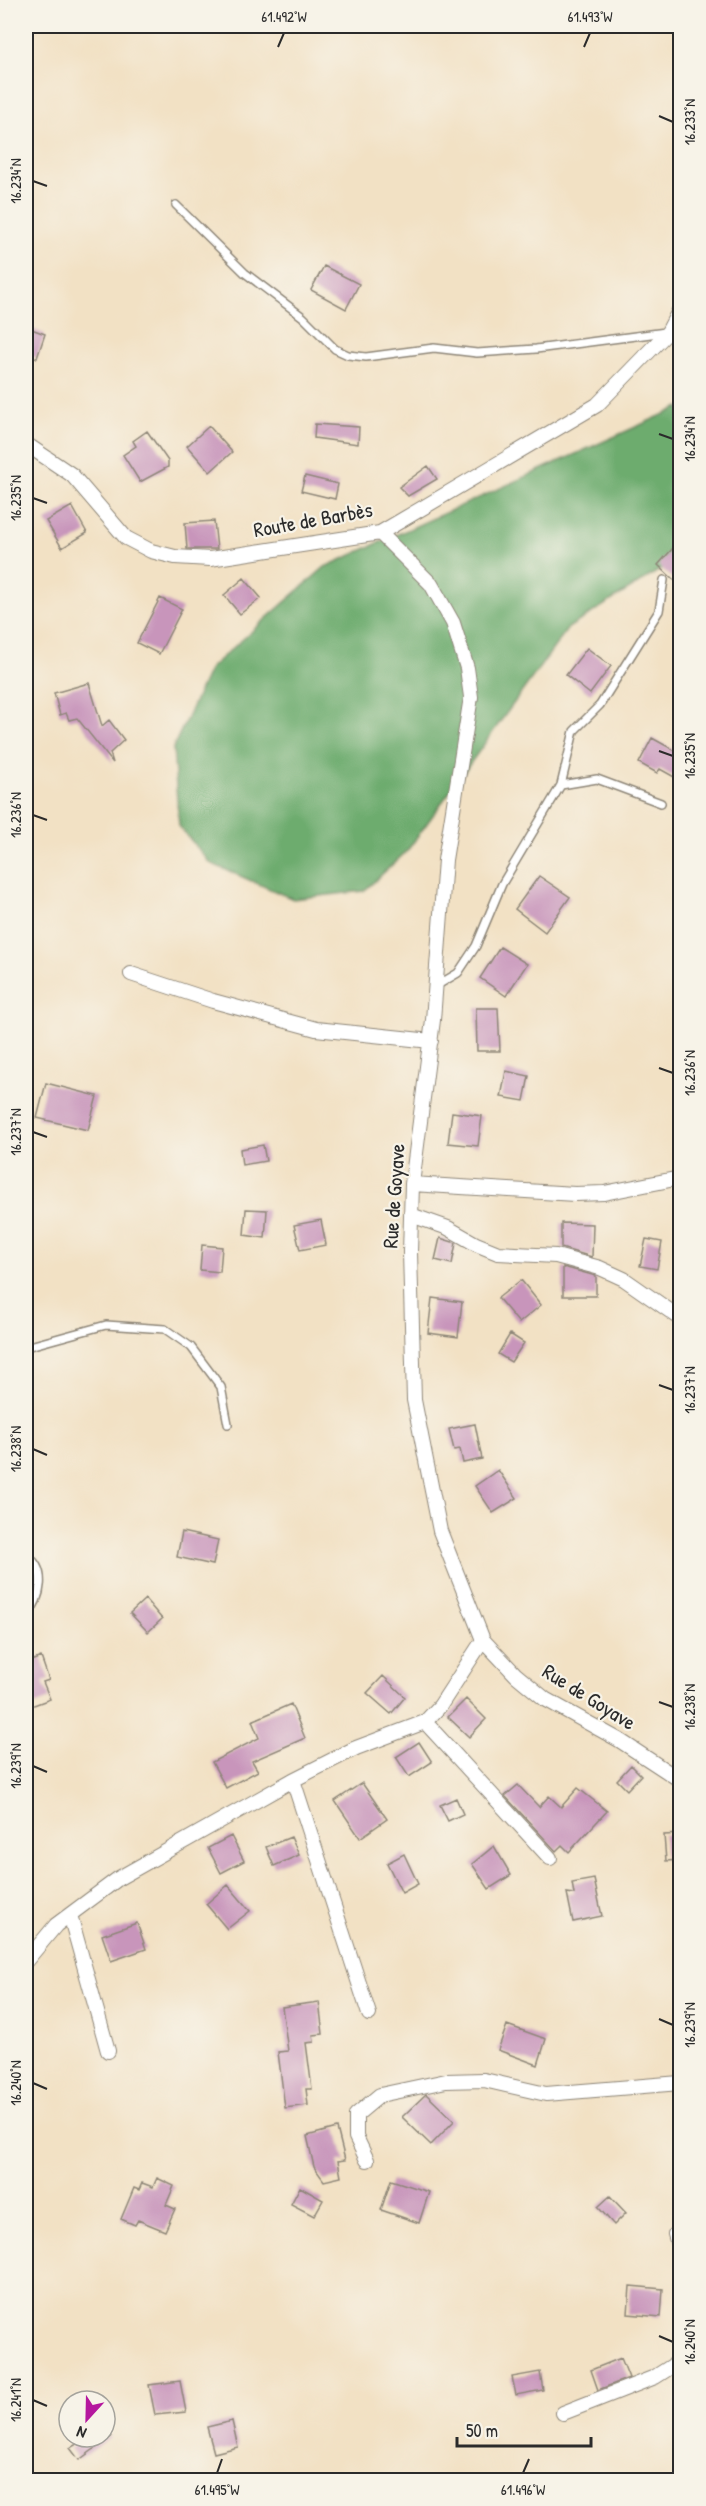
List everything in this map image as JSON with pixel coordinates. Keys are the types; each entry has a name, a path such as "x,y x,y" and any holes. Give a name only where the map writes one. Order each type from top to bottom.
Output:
{"street":[{"name":"Route de Barbès","path":"26,444 72,475 126,538 151,551 175,557 210,559 380,533 597,405 668,332 681,309"},
{"name":"Rue de Goyave","path":"380,533 431,584 453,623 467,668 471,697 445,860 431,1041 412,1184 414,1400 440,1531 483,1640 516,1675 545,1699 619,1740 681,1780"},
{"path":"131,974 213,1001 316,1029 431,1041"},
{"path":"412,1184 575,1194 604,1193 681,1178"},
{"path":"411,1215 448,1228 498,1253 555,1256 600,1268 624,1279 681,1318"},
{"path":"26,1961 56,1925 119,1878 293,1780 356,1748 425,1722 440,1706 483,1640"},
{"path":"425,1722 550,1858"},
{"path":"293,1780 369,2014"},
{"path":"70,1915 108,2051"},
{"path":"367,2160 356,2137 356,2115 380,2095 471,2079 546,2094 681,2083"},
{"path":"675,2234 681,2251"},
{"path":"563,2413 655,2377 681,2361"}],"lane":[{"path":"176,205 245,273 303,317 335,349 348,355 366,357 434,348 477,353 536,349 668,332"},
{"path":"436,986 458,973 476,946 502,884 561,785 574,731 600,705 659,611 664,580"},
{"path":"561,785 597,779 661,803"},
{"path":"26,1347 106,1325 165,1329 191,1347 221,1387 228,1424"},
{"path":"26,1555 35,1560 42,1576 38,1595 26,1617"}],"green space":[{"path":"680,407 680,557 568,628 407,851 364,891 293,899 210,863 179,826 173,748 210,668 325,567"}],"building":[{"path":"324,266 359,284 346,309 311,290"},
{"path":"26,327 45,334 37,358 26,354"},
{"path":"315,424 359,427 358,444 314,438"},
{"path":"209,426 232,452 210,472 187,446"},
{"path":"147,431 168,461 168,467 140,482 123,455 136,446 133,441"},
{"path":"428,466 437,479 408,496 399,487"},
{"path":"305,476 338,484 335,499 301,491"},
{"path":"72,506 87,533 62,548 46,521"},
{"path":"214,521 217,549 187,549 185,523"},
{"path":"681,539 681,572 674,580 658,565"},
{"path":"244,578 261,598 240,614 224,595"},
{"path":"160,598 182,609 159,654 137,643"},
{"path":"587,648 611,666 590,694 566,675"},
{"path":"89,683 102,726 109,720 124,740 110,753 113,763 77,718 69,720 66,713 60,715 54,693"},
{"path":"652,738 681,754 681,771 676,778 660,769 657,773 639,763"},
{"path":"539,876 570,897 545,932 515,909"},
{"path":"500,947 527,964 506,996 480,978"},
{"path":"476,1008 498,1008 500,1051 477,1051"},
{"path":"506,1071 529,1076 524,1101 501,1097"},
{"path":"46,1083 97,1096 88,1130 37,1118"},
{"path":"452,1112 482,1116 478,1146 448,1143"},
{"path":"263,1145 266,1161 242,1165 240,1149"},
{"path":"246,1209 267,1210 265,1238 244,1235"},
{"path":"321,1220 326,1245 300,1250 294,1225"},
{"path":"561,1223 593,1224 592,1257 561,1248"},
{"path":"440,1238 456,1243 452,1264 435,1260"},
{"path":"646,1239 662,1242 657,1269 640,1266"},
{"path":"202,1245 222,1247 220,1272 200,1270"},
{"path":"563,1267 596,1276 596,1296 563,1296"},
{"path":"521,1280 541,1305 519,1323 498,1298"},
{"path":"432,1298 462,1302 458,1337 428,1333"},
{"path":"510,1334 524,1343 511,1362 498,1354"},
{"path":"475,1424 482,1459 463,1463 460,1449 454,1450 449,1429"},
{"path":"498,1470 517,1498 493,1513 475,1486"},
{"path":"182,1532 218,1540 213,1565 177,1557"},
{"path":"145,1599 162,1619 148,1632 130,1613"},
{"path":"41,1657 49,1680 43,1682 50,1699 26,1708 26,1663"},
{"path":"383,1676 405,1697 391,1714 367,1693"},
{"path":"466,1699 486,1719 469,1737 448,1717"},
{"path":"291,1704 305,1738 252,1761 258,1771 226,1788 212,1762 259,1738 252,1721"},
{"path":"419,1742 432,1762 409,1777 396,1757"},
{"path":"631,1765 641,1775 627,1790 617,1780"},
{"path":"362,1783 387,1819 360,1838 335,1801"},
{"path":"518,1785 539,1807 549,1796 561,1807 578,1788 607,1811 569,1852 562,1845 556,1851 505,1796"},
{"path":"456,1798 463,1814 448,1821 440,1805"},
{"path":"681,1834 681,1860 666,1861 664,1835"},
{"path":"231,1836 244,1861 221,1873 208,1848"},
{"path":"291,1837 299,1855 274,1866 266,1847"},
{"path":"494,1846 511,1875 489,1889 472,1864"},
{"path":"404,1854 418,1884 402,1893 387,1863"},
{"path":"594,1879 602,1916 573,1922 567,1893 574,1894 572,1883"},
{"path":"228,1885 250,1911 227,1929 206,1904"},
{"path":"137,1923 146,1949 111,1961 102,1935"},
{"path":"319,2002 323,2034 313,2035 314,2042 306,2043 312,2089 306,2089 308,2105 285,2108 278,2052 288,2051 282,2007"},
{"path":"507,2025 546,2039 538,2065 498,2050"},
{"path":"426,2094 454,2121 431,2145 402,2117"},
{"path":"337,2128 345,2160 338,2161 341,2177 324,2181 314,2167 307,2136"},
{"path":"157,2178 174,2186 166,2205 175,2209 165,2231 138,2220 135,2225 121,2219 134,2188 139,2190 142,2183 153,2187"},
{"path":"391,2180 429,2192 419,2223 381,2210"},
{"path":"300,2187 323,2200 314,2216 291,2204"},
{"path":"610,2196 626,2213 614,2225 598,2207"},
{"path":"630,2286 663,2289 661,2317 628,2314"},
{"path":"621,2358 629,2378 598,2390 591,2370"},
{"path":"540,2372 543,2390 516,2395 512,2377"},
{"path":"180,2381 186,2412 155,2415 149,2385"},
{"path":"232,2421 238,2447 214,2453 207,2427"},
{"path":"71,2449 94,2449 79,2460"}]}
